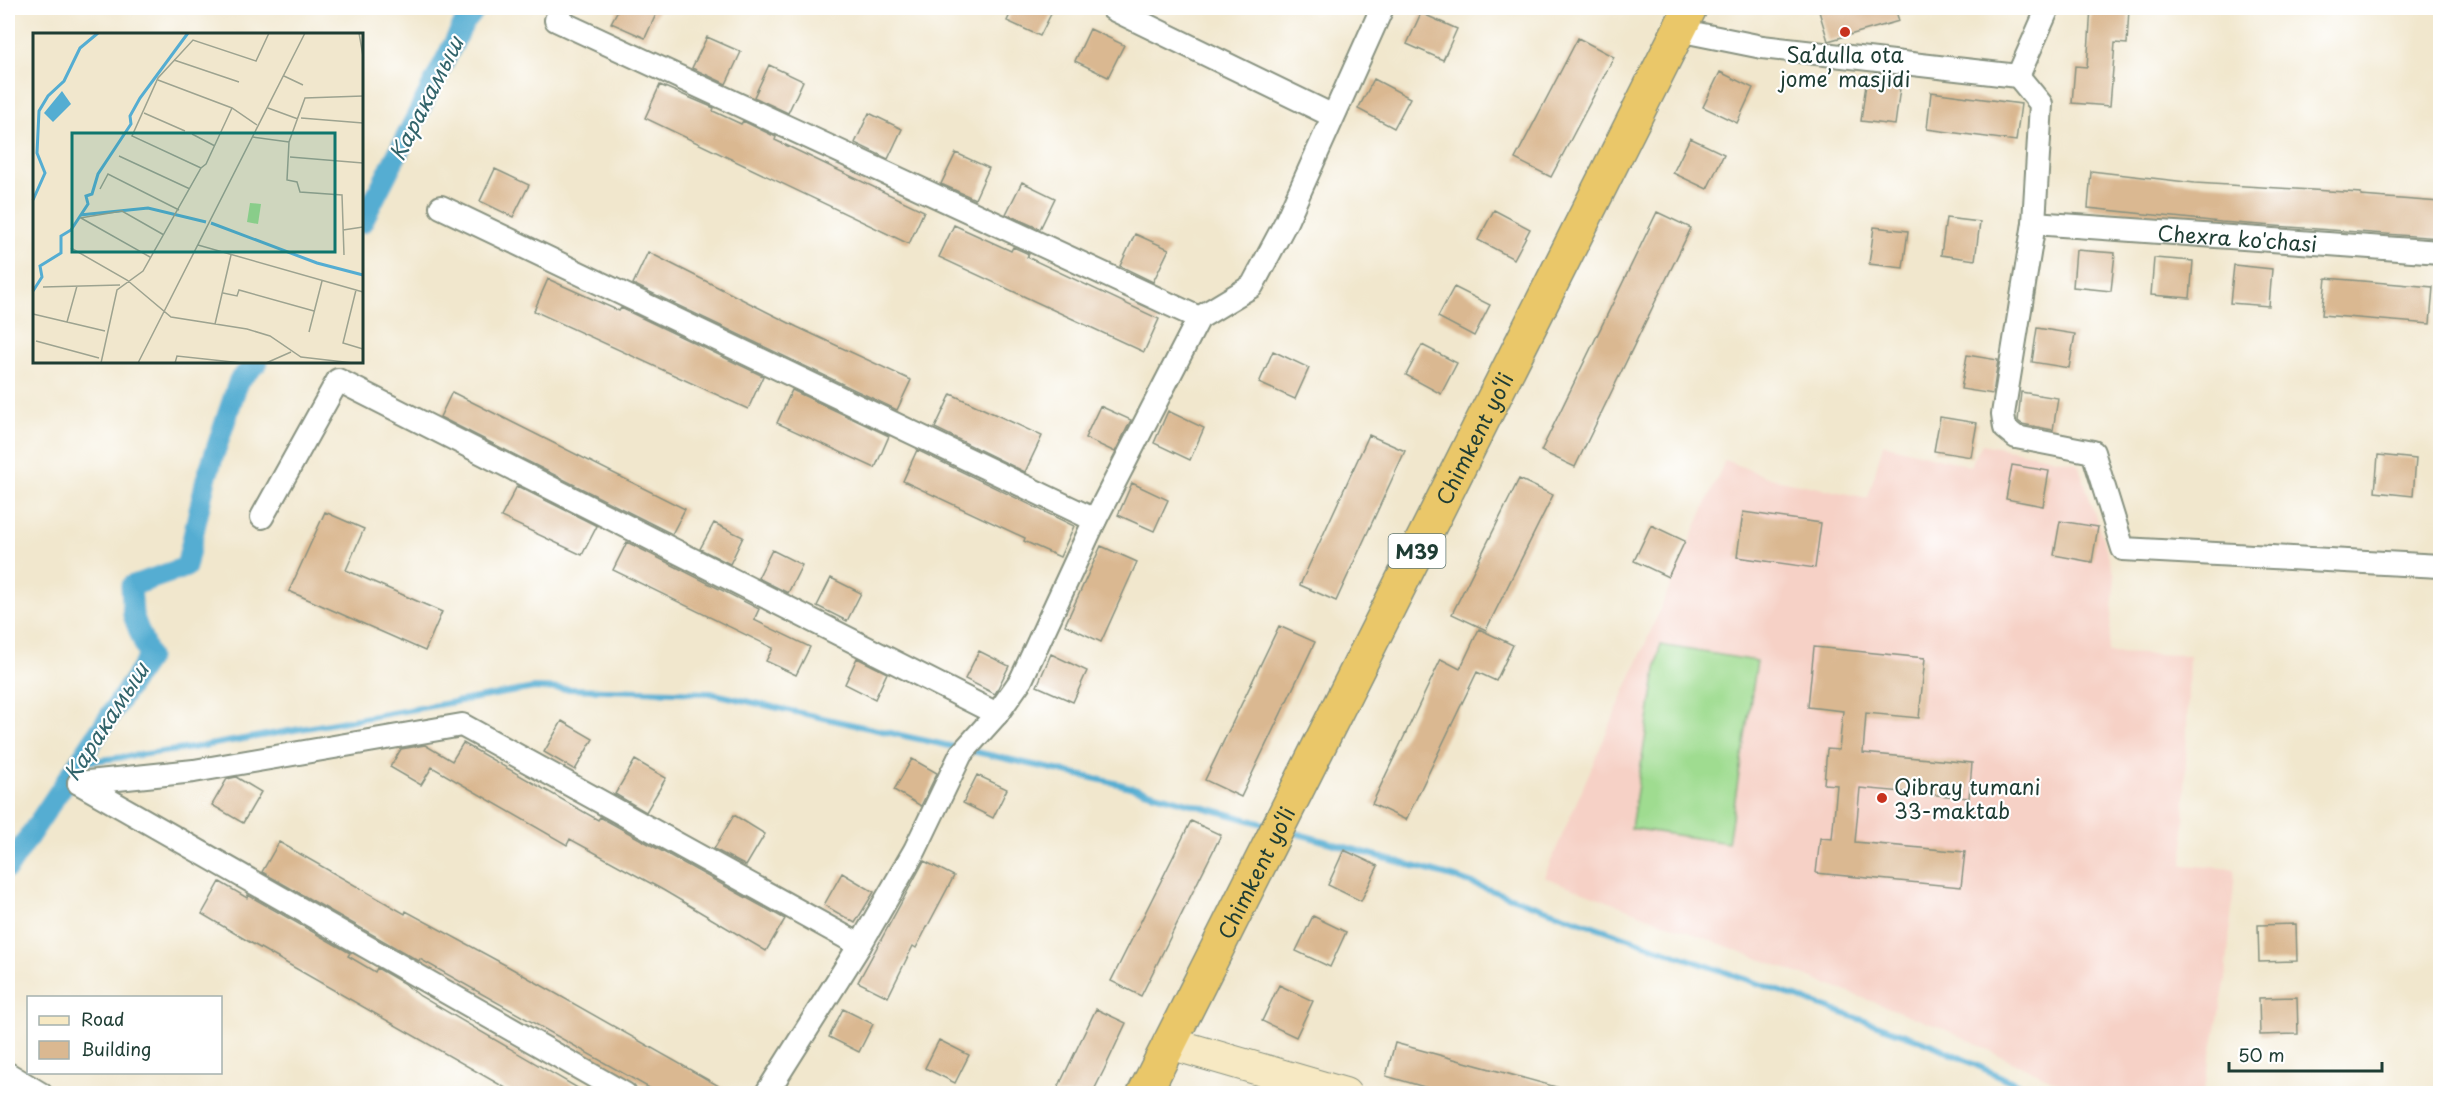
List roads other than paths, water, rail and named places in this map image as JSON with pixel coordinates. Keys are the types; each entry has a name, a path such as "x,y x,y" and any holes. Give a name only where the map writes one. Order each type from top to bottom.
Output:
{"highway":[{"name":"Chimkent yo‘li","path":"1144,1094 1684,19"}],"main road":[{"path":"1170,1043 1345,1094"}],"street":[{"path":"562,8 555,20 1198,318"},
{"path":"766,1094 860,945 915,850 961,754 997,714 1021,680 1095,520 1198,318 1252,285 1286,222 1382,8"},
{"path":"2018,76 2048,8"},
{"path":"1113,9 1333,116"},
{"path":"1684,19 1762,47 2018,76 2041,104 2034,223 2003,414 2005,429 2016,437 2093,452 2123,549 2440,566"},
{"path":"441,207 1095,520"},
{"name":"Chexra ko'chasi","path":"2034,223 2440,252"},
{"path":"262,516 338,380 997,714"},
{"path":"625,1094 79,783 194,771 462,725 860,945"},
{"path":"8,1074 41,1094"}],"waterway":[{"name":"Каракамыш","path":"363,221 464,23 477,8"},
{"name":"Каракамыш","path":"8,868 149,657 133,615 131,586 186,567 206,479 239,380 257,363"},
{"path":"78,763 192,748 534,688 710,693 959,748"},
{"path":"972,751 1119,784 1267,825"},
{"path":"1288,831 1456,878 1931,1044 2038,1094"}],"place":[{"name":"Sa’dulla ota jome’ masjidi","path":"1845,32"},
{"name":"Qibray tumani 33-maktab","path":"1882,798"}]}
